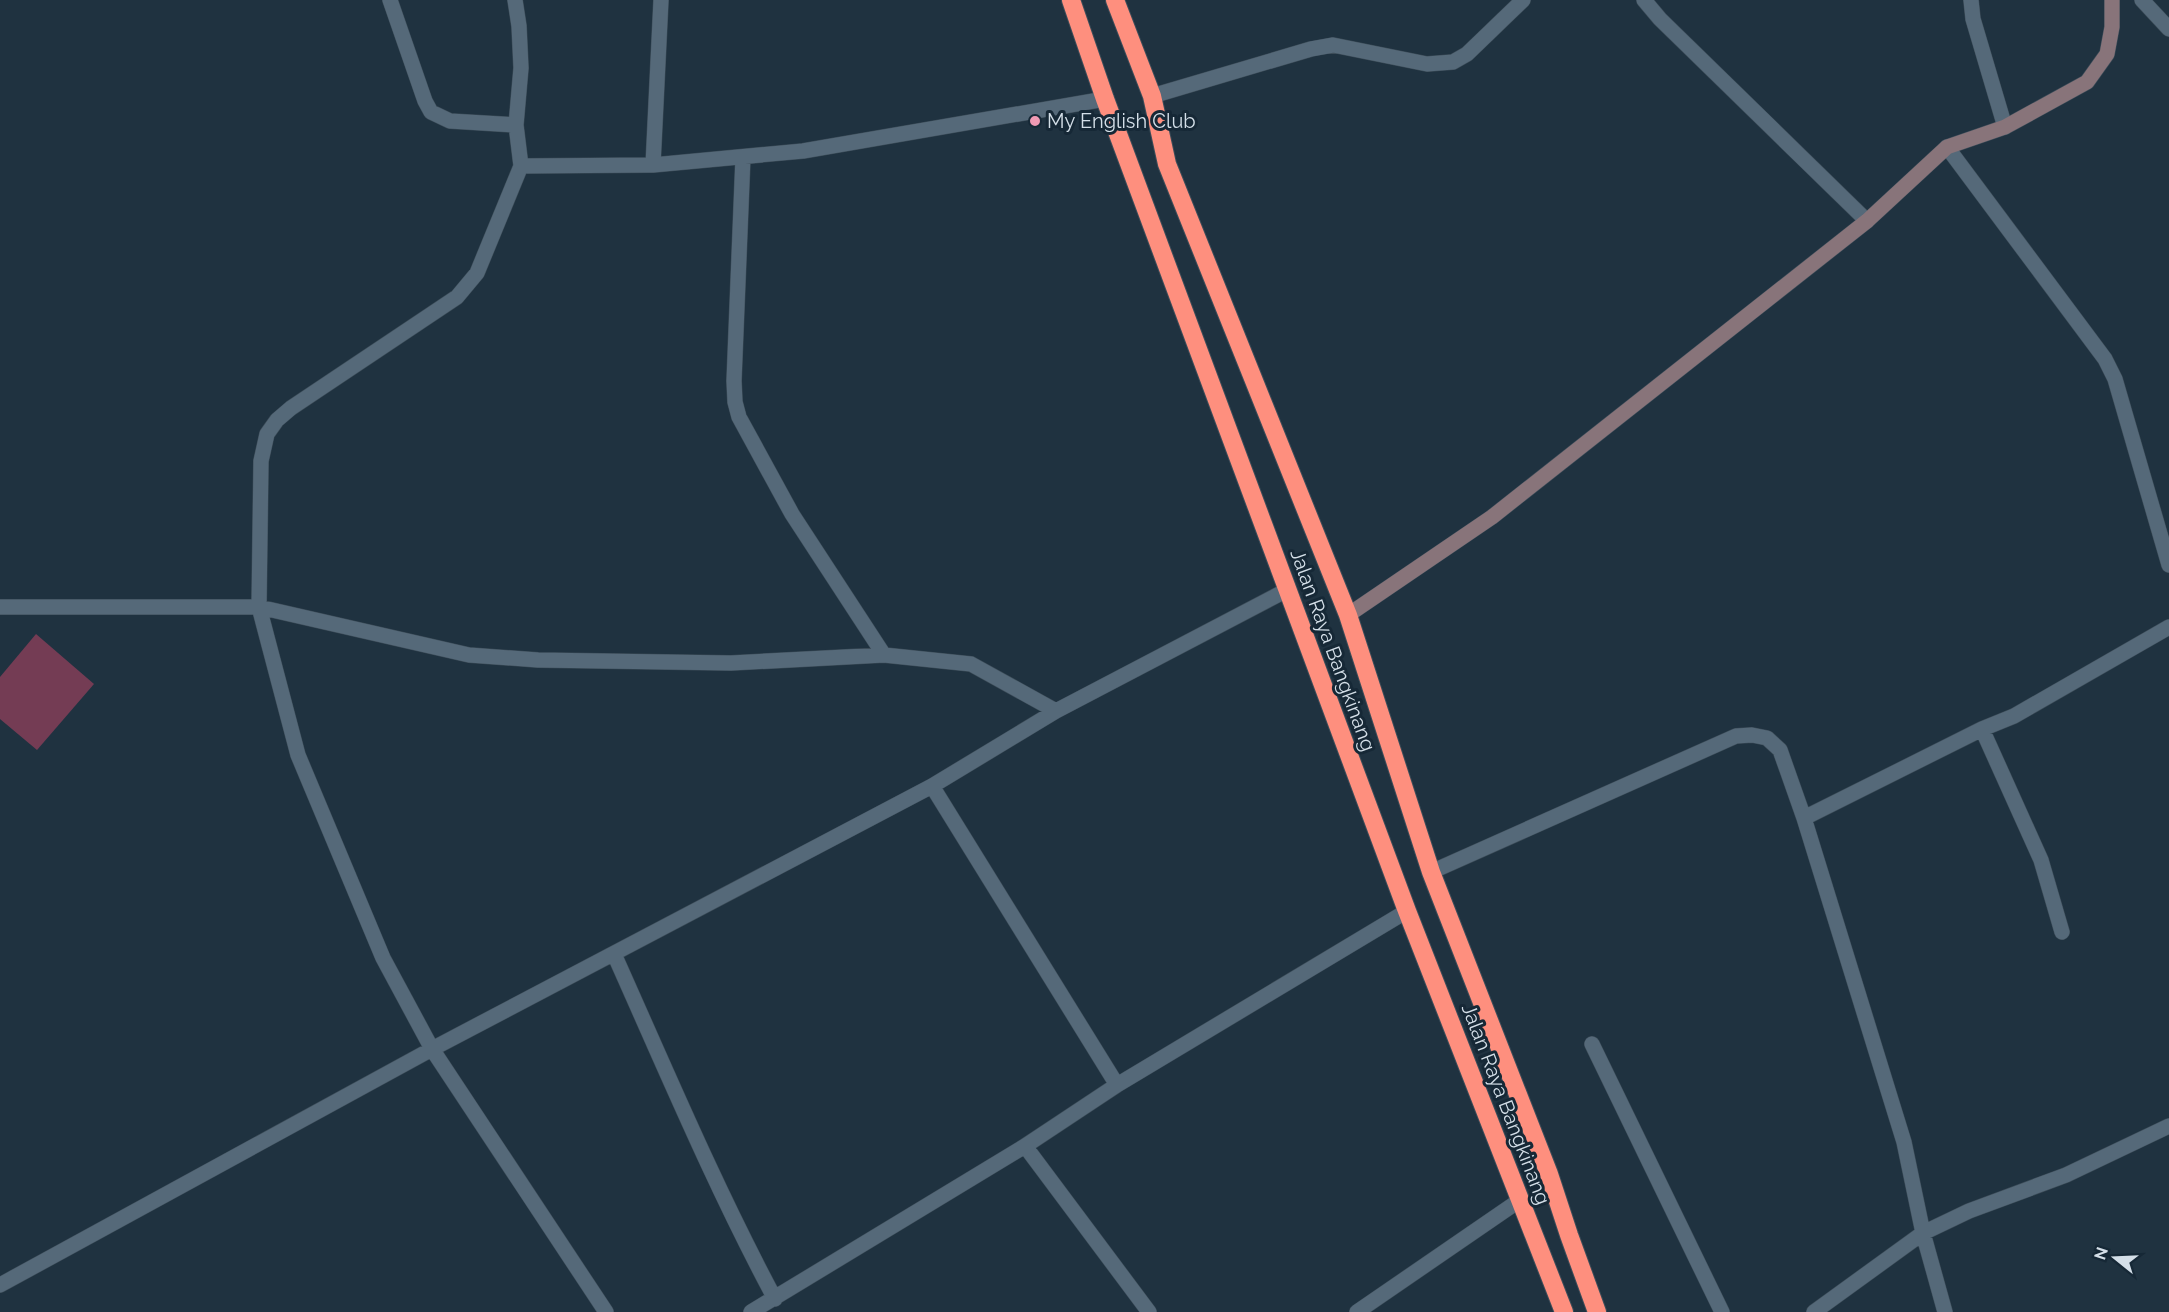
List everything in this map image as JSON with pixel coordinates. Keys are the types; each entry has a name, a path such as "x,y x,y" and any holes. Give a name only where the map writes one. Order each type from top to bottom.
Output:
{"highway":[{"name":"Jalan Raya Bangkinang","path":"1071,0 1105,99 1407,912 1564,1312"},
{"name":"Jalan Raya Bangkinang","path":"1115,0 1152,96 1167,164 1348,615 1431,872 1549,1174 1597,1312"}],"street":[{"path":"390,0 425,101 431,112 450,121 516,125"},
{"path":"515,0 521,69 516,125 521,166 477,273 457,297 291,408 277,420 267,434 261,461 259,607 298,755 383,958 432,1049 606,1312"},
{"path":"652,165 661,0"},
{"path":"1152,96 1311,49 1333,45 1428,64 1453,62 1467,54 1523,0"},
{"path":"1644,0 1660,19 1867,221"},
{"path":"1971,0 1973,19 2005,127"},
{"path":"1348,615 1491,517 1867,221 1947,147 2005,127 2087,82 2107,54 2112,27 2112,0"},
{"path":"2142,0 2169,29"},
{"path":"521,166 652,165 803,151 1105,99"},
{"path":"1947,147 2105,360 2115,380 2169,565"},
{"path":"743,157 734,381 737,410 746,432 792,514 884,656"},
{"path":"0,1285 432,1049 932,786 1056,711 1287,590"},
{"path":"0,607 259,607 470,655 538,660 731,663 884,656 971,664 1056,711"},
{"path":"1804,818 1982,729 2014,716 2169,627"},
{"path":"1982,729 2041,860 2062,932"},
{"path":"1431,872 1736,736 1752,735 1767,738 1780,750 1804,818 1904,1142 1923,1233 1945,1312"},
{"path":"932,786 1117,1085"},
{"path":"751,1312 1025,1146 1117,1085 1407,912"},
{"path":"614,954 745,1243 775,1299"},
{"path":"1592,1044 1722,1312"},
{"path":"1814,1312 1923,1233 1969,1211 2066,1175 2169,1126"},
{"path":"1025,1146 1149,1312"},
{"path":"1357,1312 1520,1200"}],"building":[{"path":"36,634 94,684 37,750 0,719 0,677"}],"place":[{"name":"My English Club","path":"1035,121"}]}
